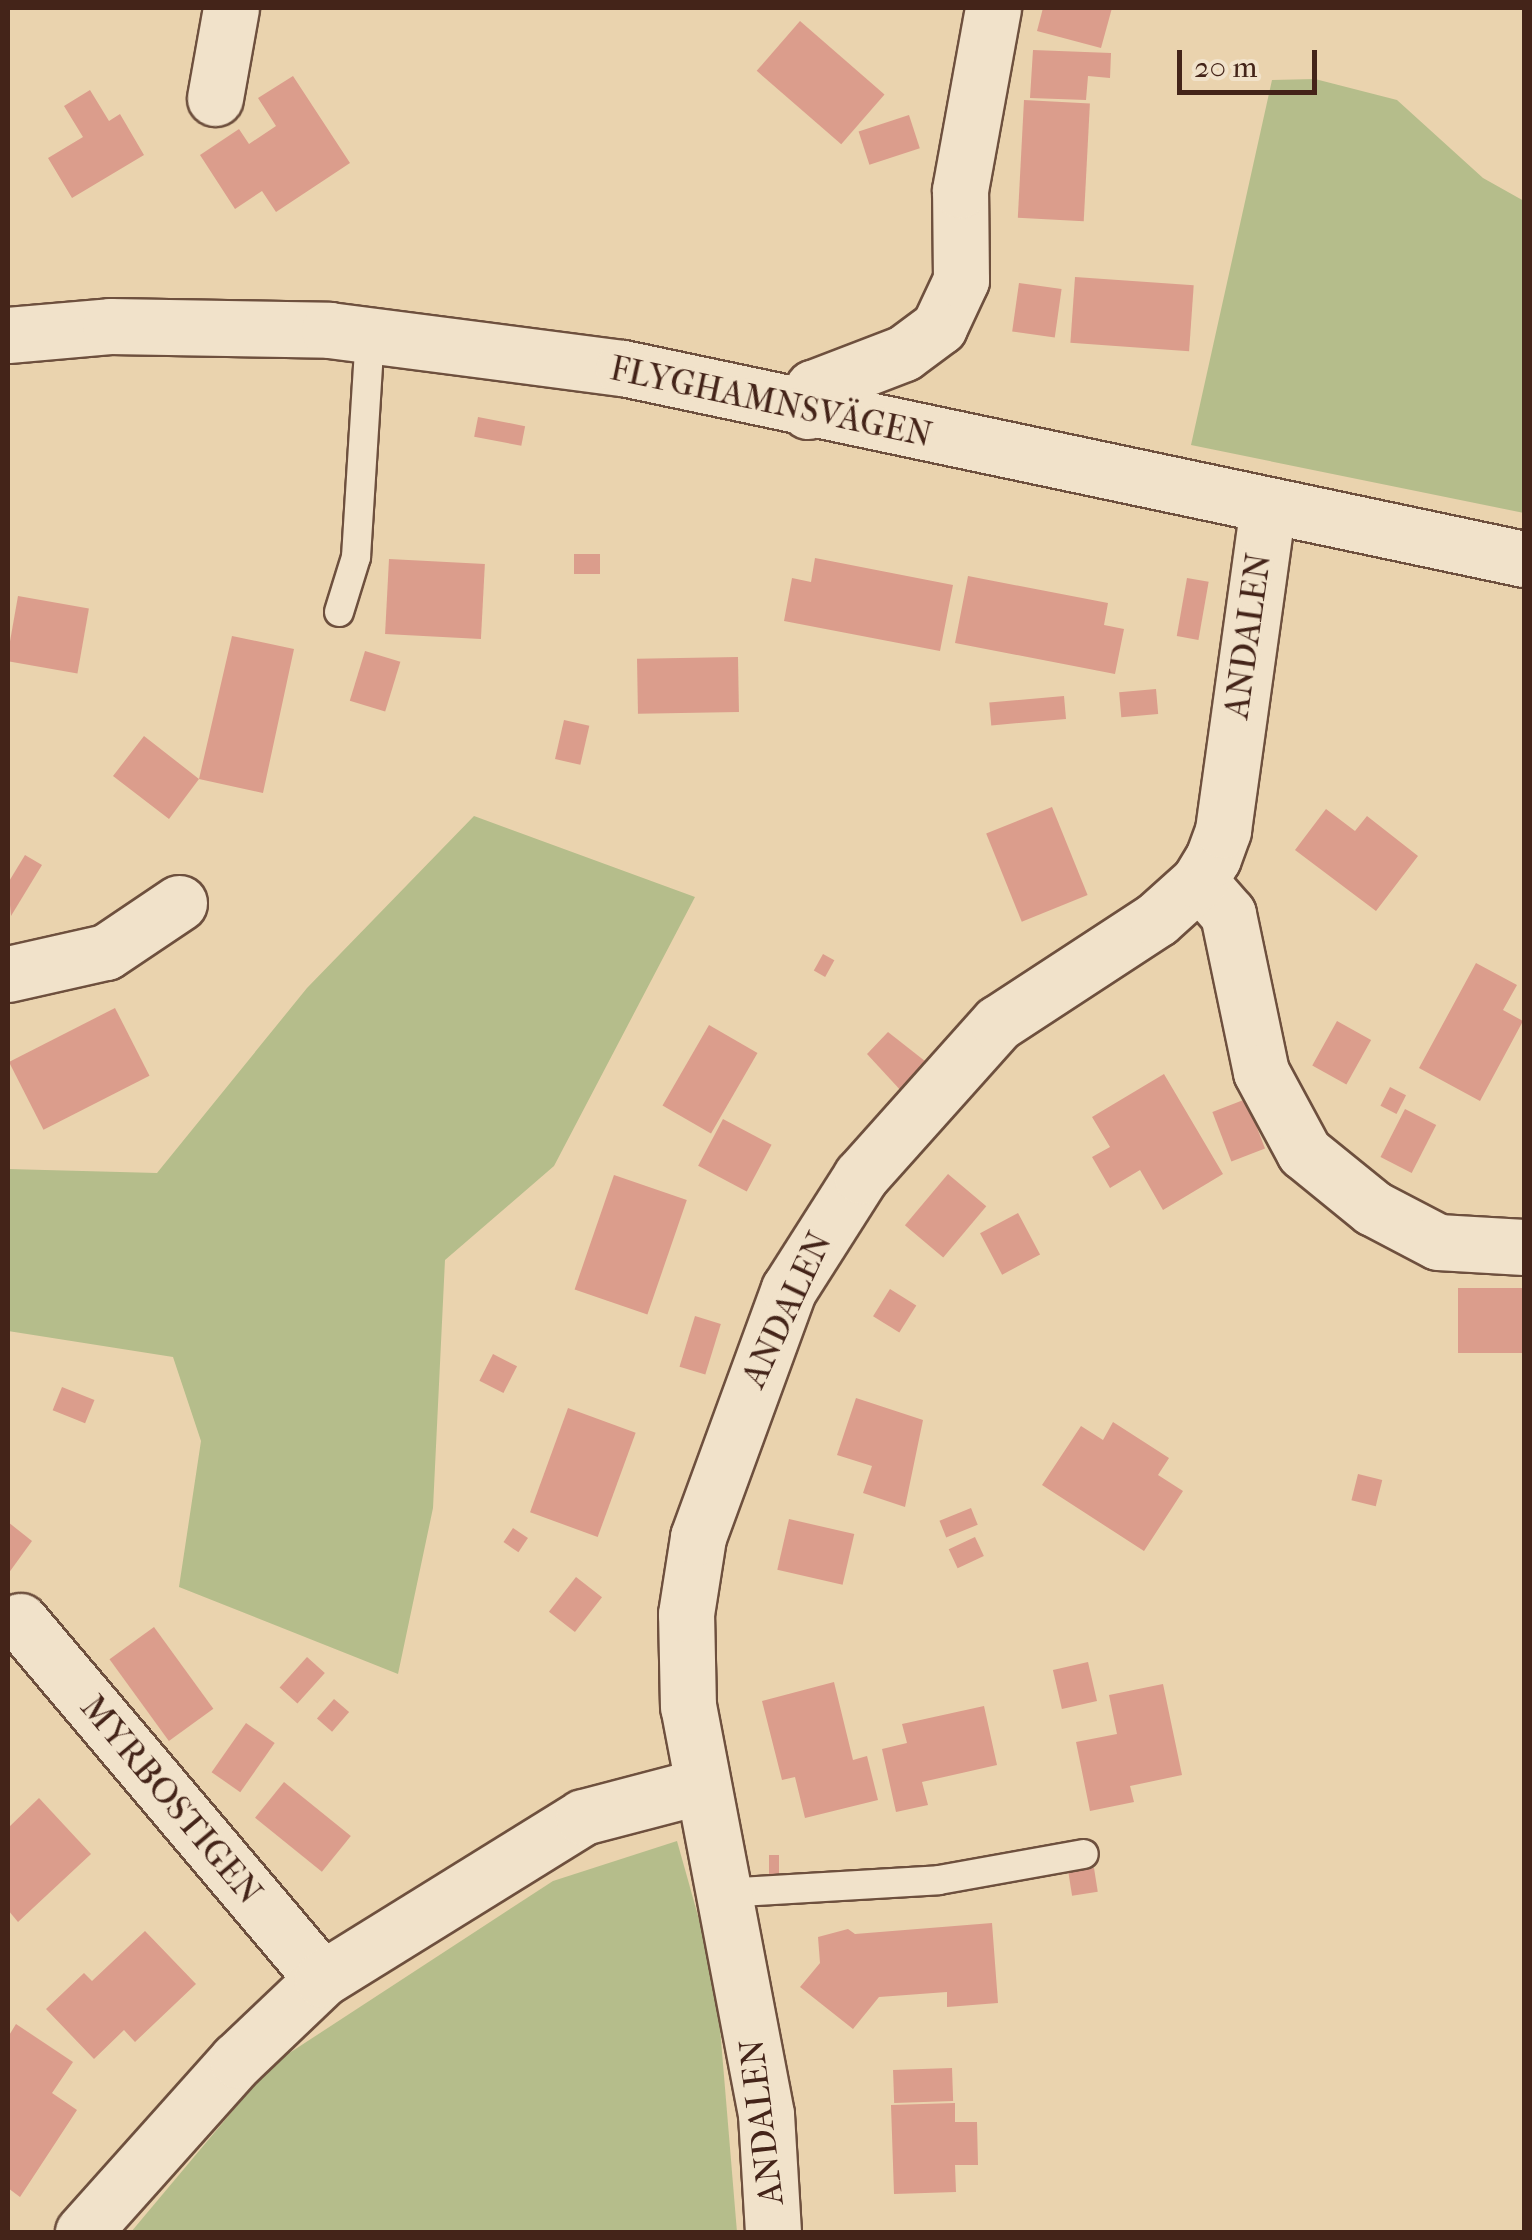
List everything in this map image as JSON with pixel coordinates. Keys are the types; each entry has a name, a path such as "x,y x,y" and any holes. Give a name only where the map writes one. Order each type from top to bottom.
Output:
{"street":[{"path":"215,98 231,8"},
{"path":"808,411 813,388 904,352 939,327 961,280 960,190 992,8"},
{"name":"FLYGHAMNSVÄGEN","path":"8,335 166,326 370,334 623,368 808,411 1524,559"},
{"name":"ANDALEN","path":"773,2232 766,2114 688,1706 686,1614 698,1537 788,1289 861,1176 957,1063 998,1023 1156,919 1198,882 1223,830 1268,506"},
{"path":"1198,882 1228,914 1261,1072 1304,1152 1373,1208 1438,1242 1524,1247"},
{"path":"8,974 106,952 179,904"},
{"name":"MYRBOSTIGEN","path":"20,1621 322,1979"},
{"path":"83,2232 237,2060 322,1979 583,1817 701,1786"}],"lane":[{"path":"339,612 358,542 370,334"},
{"path":"723,1893 940,1880 1084,1854"}],"green space":[{"path":"1315,79 1397,100 1483,178 1524,201 1524,513 1191,445 1272,80"},
{"path":"474,816 695,897 554,1166 445,1260 433,1508 398,1674 179,1587 201,1441 173,1357 8,1331 8,1169 157,1173 307,988"},
{"path":"677,1841 716,1980 737,2232 131,2232 271,2065 553,1881"}],"building":[{"path":"1043,8 1112,8 1101,48 1037,31"},
{"path":"800,21 885,94 841,144 757,71"},
{"path":"1033,50 1111,53 1110,78 1088,76 1086,100 1030,98"},
{"path":"293,76 350,163 276,212 262,191 235,209 200,155 239,129 249,144 276,126 258,98"},
{"path":"90,90 109,121 120,114 144,155 72,198 48,158 83,137 64,106"},
{"path":"1024,100 1090,103 1084,221 1018,218"},
{"path":"909,115 920,148 869,165 859,131"},
{"path":"1075,277 1194,285 1189,351 1070,343"},
{"path":"1019,283 1062,289 1055,338 1012,332"},
{"path":"478,417 525,426 521,446 474,437"},
{"path":"574,554 600,554 600,574 574,574"},
{"path":"815,558 953,585 940,651 784,621 792,578 811,582"},
{"path":"389,559 485,564 481,639 385,634"},
{"path":"968,576 1108,603 1104,625 1124,629 1115,674 955,643"},
{"path":"1187,578 1209,582 1198,640 1177,636"},
{"path":"18,596 89,609 77,673 8,661"},
{"path":"232,636 294,649 263,793 199,779"},
{"path":"365,651 400,662 385,712 350,701"},
{"path":"738,657 739,712 638,714 637,659"},
{"path":"1156,689 1158,714 1121,717 1119,692"},
{"path":"1064,696 1066,719 991,725 989,703"},
{"path":"564,720 589,726 580,765 555,759"},
{"path":"144,736 199,779 169,819 113,776"},
{"path":"1052,807 1088,895 1022,922 986,834"},
{"path":"1326,809 1355,831 1367,816 1418,856 1376,911 1295,850"},
{"path":"25,855 42,865 11,916 8,883"},
{"path":"823,954 834,960 825,977 814,971"},
{"path":"1476,963 1517,985 1503,1010 1523,1021 1480,1101 1419,1068"},
{"path":"115,1008 150,1076 43,1130 9,1062"},
{"path":"1337,1021 1371,1040 1346,1085 1312,1066"},
{"path":"709,1025 757,1053 711,1134 662,1106"},
{"path":"888,1032 930,1065 903,1093 867,1054"},
{"path":"1164,1074 1223,1174 1163,1210 1140,1170 1110,1188 1092,1157 1110,1147 1092,1117"},
{"path":"1390,1087 1406,1095 1397,1114 1380,1106"},
{"path":"1246,1099 1265,1148 1231,1161 1212,1112"},
{"path":"1405,1109 1436,1125 1412,1173 1380,1157"},
{"path":"723,1119 772,1145 747,1192 698,1166"},
{"path":"948,1174 986,1206 943,1257 905,1225"},
{"path":"614,1175 687,1200 647,1314 575,1289"},
{"path":"1018,1213 1040,1254 1002,1275 980,1233"},
{"path":"1458,1288 1524,1288 1524,1353 1458,1353"},
{"path":"890,1289 916,1305 899,1333 873,1316"},
{"path":"695,1316 721,1324 705,1375 680,1367"},
{"path":"493,1354 517,1366 503,1393 479,1381"},
{"path":"62,1387 94,1400 85,1423 53,1410"},
{"path":"856,1398 923,1420 905,1507 863,1493 872,1466 837,1455"},
{"path":"568,1408 636,1433 598,1537 530,1512"},
{"path":"1113,1422 1169,1458 1158,1475 1183,1491 1144,1551 1042,1485 1081,1426 1103,1440"},
{"path":"1358,1474 1382,1480 1376,1506 1351,1500"},
{"path":"971,1508 978,1525 946,1537 939,1521"},
{"path":"789,1519 854,1534 843,1585 777,1570"},
{"path":"8,1522 32,1541 8,1574"},
{"path":"513,1528 528,1538 518,1552 503,1542"},
{"path":"975,1537 984,1556 958,1568 949,1549"},
{"path":"576,1577 602,1597 575,1632 549,1612"},
{"path":"154,1627 213,1709 169,1741 110,1659"},
{"path":"307,1657 325,1673 297,1704 280,1687"},
{"path":"1088,1662 1097,1701 1062,1709 1053,1670"},
{"path":"834,1682 853,1760 867,1756 878,1800 805,1818 795,1777 782,1780 762,1701"},
{"path":"1163,1684 1182,1775 1130,1786 1134,1802 1090,1811 1076,1742 1117,1734 1109,1695"},
{"path":"334,1699 349,1712 332,1732 317,1719"},
{"path":"984,1706 997,1765 922,1782 928,1805 896,1812 882,1749 907,1743 902,1724"},
{"path":"246,1723 275,1743 240,1792 212,1772"},
{"path":"284,1782 351,1836 322,1872 255,1818"},
{"path":"39,1798 91,1854 18,1922 8,1910 8,1828"},
{"path":"769,1855 779,1855 779,1874 769,1874"},
{"path":"1094,1868 1098,1892 1072,1896 1068,1872"},
{"path":"992,1923 998,2003 947,2007 947,1992 879,1997 853,2029 800,1987 820,1963 818,1937 848,1929 855,1934"},
{"path":"145,1931 196,1984 135,2042 124,2030 94,2059 46,2009 84,1973 92,1981"},
{"path":"16,2024 73,2062 52,2093 77,2110 20,2197 8,2188 8,2037"},
{"path":"952,2068 953,2101 894,2103 893,2070"},
{"path":"955,2103 955,2122 977,2122 978,2165 955,2165 956,2192 894,2194 891,2105"}]}
